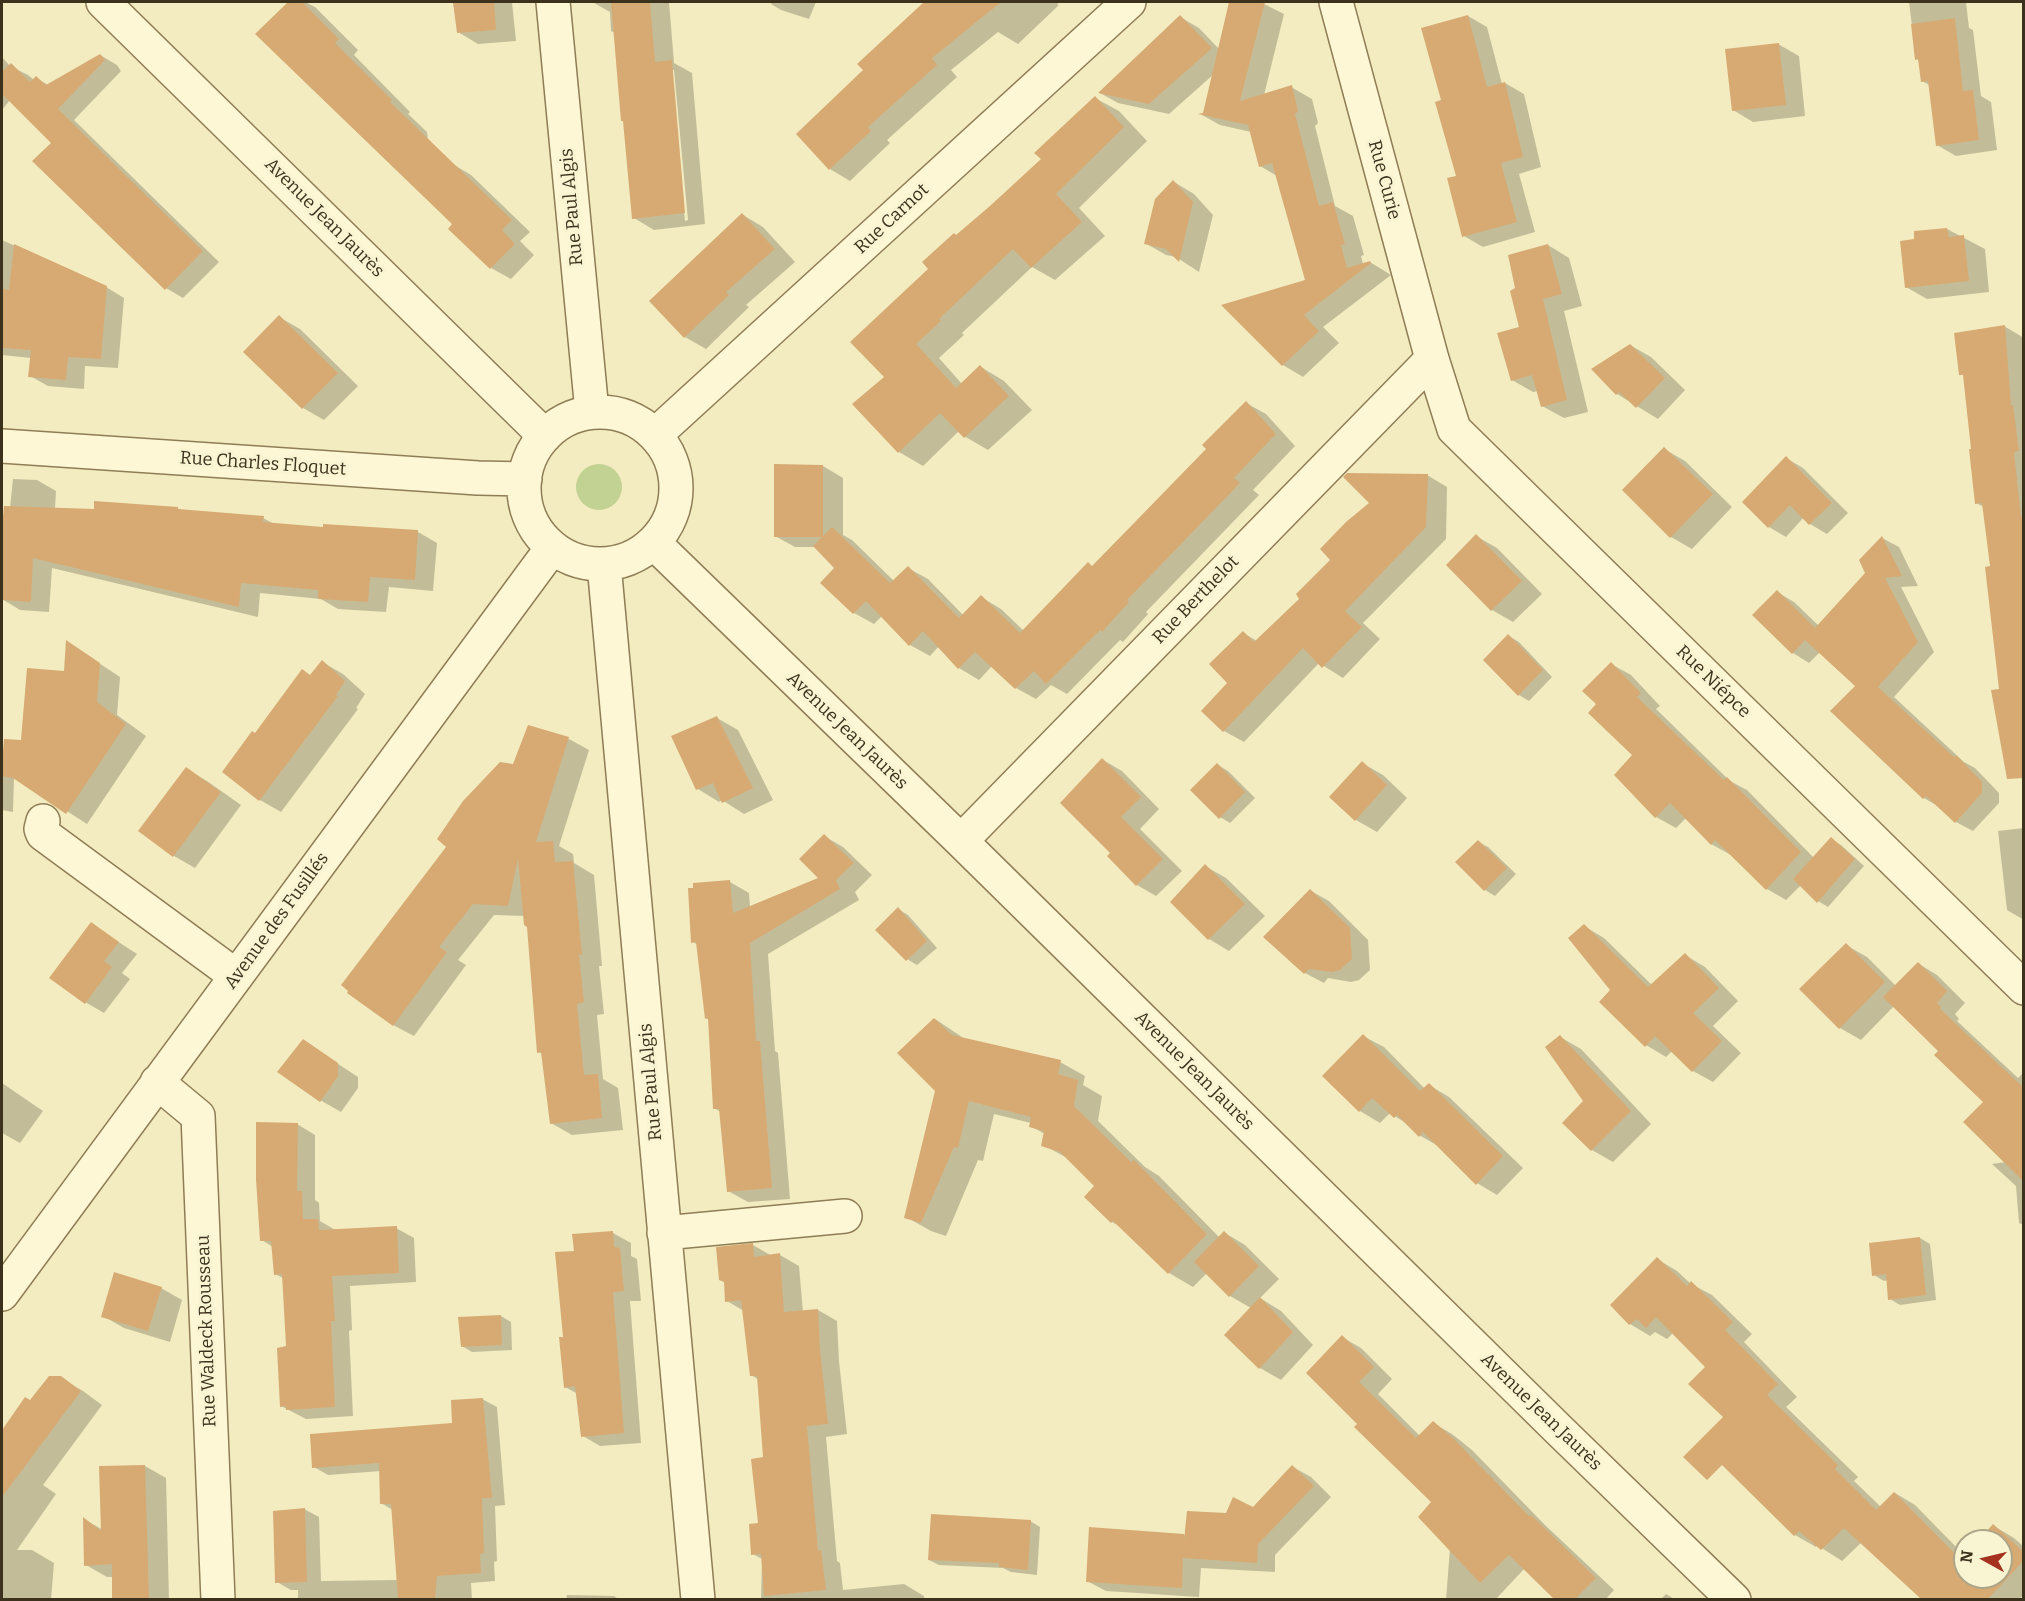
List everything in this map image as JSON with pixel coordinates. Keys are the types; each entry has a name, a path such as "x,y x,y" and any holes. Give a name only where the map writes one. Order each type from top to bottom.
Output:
{"street":[{"name":"Avenue Jean Jaurès","path":"103,2 545,436"},
{"name":"Rue Paul Algis","path":"553,2 592,412"},
{"name":"Rue Carnot","path":"655,435 1129,2"},
{"name":"Rue Curie","path":"1336,2 1432,359"},
{"name":"Rue Berthelot","path":"961,841 1432,359"},
{"name":"Rue Niépce","path":"1432,359 1454,429 2024,988"},
{"path":"592,412 609,412 642,423 667,450 674,469 676,489 674,508 666,527 654,543 631,558 604,564 577,560 552,548 539,534 530,517 525,498 525,479 535,449 545,436 558,424 575,416 592,412"},
{"name":"Rue Charles Floquet","path":"2,446 478,478 525,479"},
{"name":"Avenue Jean Jaurès","path":"654,543 1734,1599"},
{"name":"Avenue des Fusillés","path":"2,1294 552,548"},
{"name":"Rue Paul Algis","path":"604,564 698,1599"},
{"path":"43,820 41,829 43,834 236,976"},
{"name":"Rue Waldeck Rousseau","path":"157,1082 198,1116 218,1599"},
{"path":"664,1233 845,1216"}],"green space":[{"path":"599,464 608,465 615,471 621,478 621,496 615,503 608,509 599,510 590,509 583,503 577,496 576,487 577,478 583,471 590,465"}],"building":[{"path":"288,2 302,2 339,39 335,43 392,100 390,102 512,220 502,230 515,244 490,269 448,229 452,224 255,34"},
{"path":"453,2 494,2 496,30 457,33"},
{"path":"611,2 650,2 655,62 672,60 685,213 632,219"},
{"path":"924,2 1001,2 932,58 937,65 868,127 871,131 829,170 796,134 863,70 857,64"},
{"path":"1229,2 1265,2 1240,101 1292,85 1298,111 1295,114 1319,206 1333,202 1345,244 1341,245 1347,268 1370,261 1371,263 1304,315 1319,331 1282,366 1221,305 1305,280 1272,163 1259,167 1248,125 1198,114 1203,113"},
{"path":"1180,15 1212,48 1149,104 1098,93"},
{"path":"1468,15 1487,87 1505,82 1523,157 1501,163 1517,222 1462,237 1447,178 1456,176 1435,102 1441,100 1421,28"},
{"path":"1955,18 1963,91 1973,90 1979,140 1936,146 1928,81 1921,82 1918,59 1915,60 1911,24"},
{"path":"1779,43 1786,105 1732,111 1725,49"},
{"path":"100,54 105,60 58,109 203,251 165,290 32,161 51,143 2,94 2,72 11,63 30,82 36,76 46,85"},
{"path":"1095,96 1124,127 1056,194 1082,222 1031,268 1013,249 916,344 956,388 980,365 1009,396 964,438 940,413 898,453 852,404 884,377 850,342 928,269 922,262 954,233 956,235 990,206 1041,159 1034,153"},
{"path":"1173,180 1193,202 1179,262 1166,249 1144,244 1155,199"},
{"path":"742,213 775,249 726,292 729,295 684,338 649,301"},
{"path":"1947,228 1949,237 1964,235 1969,281 1905,288 1900,241 1914,239 1914,231"},
{"path":"14,244 107,286 101,359 68,357 66,380 28,377 31,350 2,348 2,289 9,290"},
{"path":"1548,244 1562,294 1543,299 1567,400 1541,407 1532,375 1511,381 1497,333 1519,327 1510,291 1515,288 1508,255"},
{"path":"279,315 338,373 302,409 243,352"},
{"path":"2005,325 2011,405 2013,405 2019,451 2014,452 2021,517 2024,516 2024,778 2007,779 1991,690 1999,689 1985,567 1990,566 1982,503 1975,504 1963,375 1959,375 1954,333"},
{"path":"1630,344 1665,378 1636,408 1619,392 1616,395 1591,369"},
{"path":"1246,401 1276,434 1234,478 1240,483 1127,600 1129,602 1102,632 1100,630 1046,684 1034,671 1015,689 975,652 958,669 923,631 909,646 866,601 853,614 820,583 834,568 813,546 822,537 774,537 774,464 823,465 823,536 832,527 890,583 908,566 959,618 981,595 1020,633 1088,562 1092,566 1135,522 1206,449 1202,445"},
{"path":"1664,447 1713,494 1670,538 1622,490"},
{"path":"1786,456 1832,503 1809,525 1790,505 1768,528 1742,502"},
{"path":"1347,473 1428,474 1426,527 1345,611 1362,627 1322,668 1303,648 1223,732 1201,711 1227,683 1209,664 1243,631 1254,642 1299,599 1296,594 1330,560 1320,549 1346,522 1369,503 1343,477"},
{"path":"94,501 264,516 263,522 323,527 323,524 418,530 415,580 370,577 368,602 318,599 318,590 241,583 239,607 33,558 31,602 2,600 4,506 94,509"},
{"path":"1476,534 1522,581 1491,611 1446,565"},
{"path":"1882,536 1902,576 1885,578 1918,642 1878,687 1954,757 1957,756 1982,782 1982,793 1955,823 1926,796 1923,799 1830,711 1855,686 1805,640 1792,654 1752,615 1777,590 1815,628 1865,573 1859,560"},
{"path":"1508,634 1543,670 1518,696 1483,660"},
{"path":"66,640 100,663 97,702 126,724 66,814 13,778 2,776 2,762 4,739 21,740 27,668 64,671"},
{"path":"322,660 345,681 336,695 338,696 259,801 222,772 252,731 255,733 302,669 310,675"},
{"path":"1611,662 1641,693 1637,697 1724,780 1727,777 1801,852 1766,890 1715,840 1711,845 1670,803 1655,818 1614,775 1632,755 1588,713 1596,704 1582,691"},
{"path":"717,716 753,788 722,803 713,783 696,790 671,736"},
{"path":"528,725 569,737 536,842 553,841 555,862 573,861 582,955 579,955 584,1002 577,1004 584,1075 598,1074 602,1118 550,1124 541,1052 537,1053 527,927 524,925 518,859 508,906 473,904 439,947 447,952 393,1026 347,993 348,991 341,985 446,847 437,839 463,801 500,762 513,764"},
{"path":"1102,758 1141,797 1121,817 1163,859 1136,886 1107,856 1110,853 1060,803"},
{"path":"1362,761 1387,785 1355,821 1329,797"},
{"path":"1217,763 1245,792 1219,819 1190,790"},
{"path":"186,767 221,792 173,857 138,831"},
{"path":"824,834 854,863 836,880 840,889 750,943 756,1041 760,1041 772,1188 727,1192 719,1109 713,1109 708,1018 705,1019 696,942 691,943 688,888 693,888 693,883 730,880 733,913 818,878 799,859"},
{"path":"1831,837 1855,859 1817,903 1793,879"},
{"path":"1478,840 1507,868 1484,891 1455,862"},
{"path":"1205,864 1245,904 1208,940 1170,902"},
{"path":"1310,889 1350,928 1352,959 1340,970 1332,972 1309,969 1304,974 1263,937"},
{"path":"898,907 927,941 906,961 875,930"},
{"path":"91,922 119,942 104,961 112,967 85,1004 49,978"},
{"path":"1584,924 1648,987 1685,953 1719,988 1693,1013 1722,1041 1692,1072 1655,1036 1645,1047 1599,1002 1610,990 1568,938"},
{"path":"1846,943 1885,982 1839,1029 1799,989"},
{"path":"1918,962 1947,991 1937,1003 1940,1009 2024,1088 2024,1182 1963,1122 1983,1102 1934,1055 1938,1051 1883,997"},
{"path":"934,1018 952,1035 1061,1060 1058,1074 1078,1080 1074,1106 1131,1162 1134,1160 1207,1234 1168,1274 1113,1221 1111,1223 1084,1197 1094,1186 1060,1152 1041,1146 1044,1131 1029,1127 1031,1117 969,1101 958,1148 954,1147 921,1223 904,1218 935,1091 897,1053"},
{"path":"1363,1034 1420,1091 1429,1083 1503,1156 1476,1185 1423,1132 1419,1137 1397,1115 1394,1118 1372,1098 1359,1112 1322,1076"},
{"path":"1560,1035 1631,1111 1591,1151 1562,1123 1583,1101 1545,1047"},
{"path":"303,1039 338,1063 338,1076 320,1102 277,1072"},
{"path":"256,1122 298,1123 297,1191 302,1191 303,1219 318,1219 319,1230 397,1226 399,1273 332,1276 335,1321 331,1321 335,1407 286,1410 286,1406 280,1407 277,1348 286,1346 282,1274 274,1275 271,1241 260,1241 256,1179"},
{"path":"613,1231 614,1247 620,1248 624,1291 613,1292 624,1433 581,1437 575,1386 564,1388 559,1337 563,1337 555,1252 574,1251 572,1234"},
{"path":"1224,1231 1259,1266 1229,1297 1194,1262"},
{"path":"1920,1237 1926,1295 1888,1300 1886,1274 1872,1276 1869,1243"},
{"path":"753,1243 754,1257 780,1253 784,1312 818,1309 828,1424 807,1426 818,1551 821,1550 826,1590 764,1596 761,1554 751,1555 749,1524 758,1523 751,1459 763,1457 757,1376 750,1376 741,1300 725,1302 724,1282 719,1280 716,1247"},
{"path":"1657,1257 1687,1286 1691,1281 1733,1322 1725,1330 1778,1384 1767,1395 1838,1465 1835,1469 1876,1510 1894,1492 1953,1552 1953,1589 1997,1589 1988,1599 1921,1599 1844,1528 1821,1550 1799,1531 1794,1536 1722,1465 1707,1480 1683,1457 1723,1417 1688,1384 1705,1367 1656,1317 1646,1328 1637,1319 1629,1325 1610,1305"},
{"path":"114,1272 162,1287 148,1331 101,1317"},
{"path":"1260,1297 1293,1332 1259,1369 1224,1335"},
{"path":"501,1315 502,1345 461,1347 458,1317"},
{"path":"1342,1335 1374,1367 1359,1382 1416,1438 1433,1421 1452,1437 1529,1516 1531,1515 1596,1578 1575,1599 1554,1599 1509,1555 1480,1583 1418,1517 1431,1502 1354,1427 1357,1424 1306,1373"},
{"path":"49,1376 61,1376 81,1391 2,1497 2,1430 25,1397 30,1400"},
{"path":"483,1398 492,1498 482,1498 484,1553 480,1554 481,1573 437,1576 435,1599 398,1599 391,1504 380,1504 379,1463 312,1468 310,1434 452,1423 451,1400"},
{"path":"145,1465 149,1599 112,1599 112,1564 84,1566 83,1517 101,1531 99,1466"},
{"path":"1292,1465 1314,1486 1258,1544 1257,1563 1183,1558 1182,1588 1086,1582 1089,1527 1184,1534 1184,1540 1187,1511 1226,1513 1233,1497 1253,1507"},
{"path":"305,1508 307,1582 275,1583 273,1511"},
{"path":"931,1514 1031,1520 1028,1570 999,1567 999,1563 928,1560"},
{"path":"1993,1524 1999,1529 1989,1529"},
{"path":"2013,1542 2024,1552 2024,1560 2013,1572"}]}
